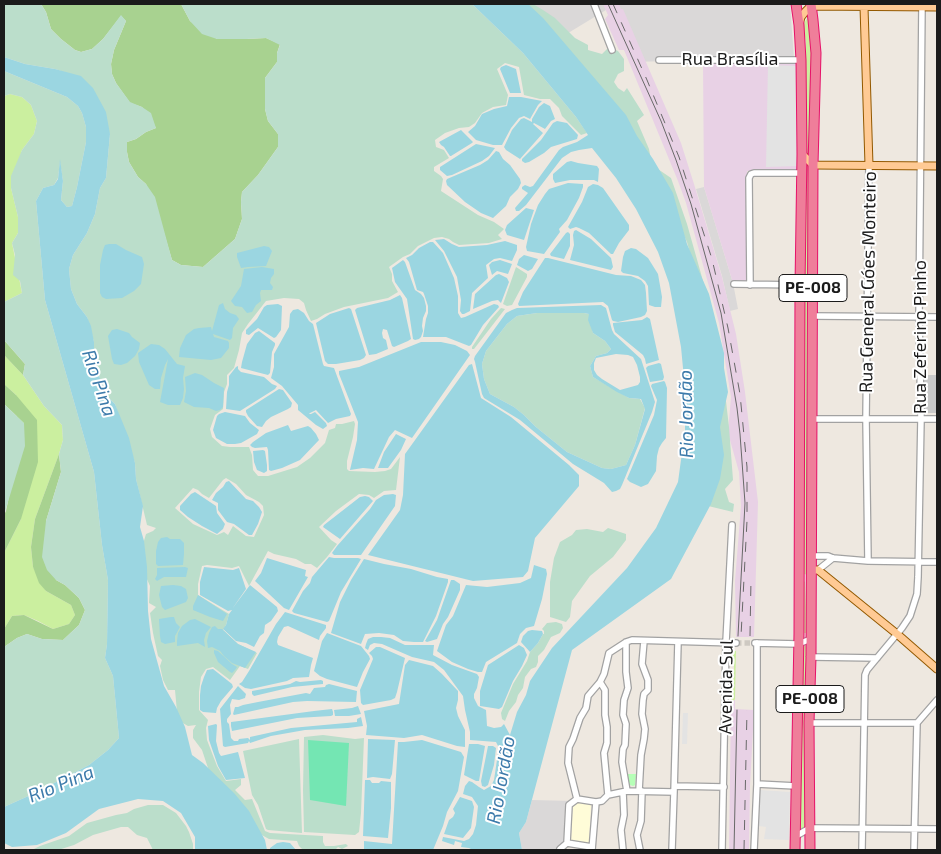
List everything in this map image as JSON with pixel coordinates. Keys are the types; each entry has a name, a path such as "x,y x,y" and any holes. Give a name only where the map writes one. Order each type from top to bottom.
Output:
{"highway":[{"name":"PE-008","path":"795,850 802,173 801,60 796,4"},
{"name":"PE-008","path":"810,850 809,723 815,570 810,556 813,165 816,53 811,5"},
{"path":"799,584 815,570"}],"main road":[{"path":"799,25 801,18 811,5 937,7"},
{"name":"Rua General Góes Monteiro","path":"864,5 869,165"},
{"path":"802,154 813,165 937,166"},
{"path":"815,570 897,634 937,669"}],"street":[{"path":"594,4 612,50"},
{"name":"Rua Zeferino Pinho","path":"862,850 865,675 910,616 917,594 923,6"},
{"name":"Rua Brasília","path":"659,60 767,58 801,60"},
{"name":"Rua General Góes Monteiro","path":"868,561 866,418 869,165"},
{"path":"750,284 749,178 754,173 802,173"},
{"path":"734,284 800,285"},
{"path":"813,316 937,317"},
{"path":"812,419 937,419"},
{"name":"Avenida Sul","path":"722,850 726,642 732,525"},
{"path":"810,556 828,556 868,561 937,562"},
{"path":"815,570 833,558"},
{"path":"798,644 811,639"},
{"path":"577,799 569,766 569,750 580,718 586,708 588,696 604,674 609,653 632,640 736,642"},
{"path":"640,850 637,835 640,821 641,755 645,728 642,714 644,694 648,690 648,680 642,664 644,641"},
{"path":"623,850 621,830 625,791 622,762 626,724 623,715 624,700 628,688 626,642"},
{"path":"672,850 678,642"},
{"name":"Avenida Sul","path":"754,850 756,643 798,644"},
{"path":"811,658 877,658"},
{"path":"600,682 605,690 607,743 604,753 608,795"},
{"path":"594,689 605,690"},
{"path":"914,850 917,723 937,700"},
{"path":"809,723 917,723"},
{"path":"756,784 796,786"},
{"path":"560,849 567,843 569,805 577,799 596,802 602,801 608,795 625,791 724,787"},
{"path":"567,843 592,848 596,802"},
{"path":"796,836 810,828 937,829"}],"shaded area":[{"path":"528,4 790,4 794,58 630,62 606,10 560,38"},
{"path":"603,4 619,4 621,9 623,9 681,143 722,277 736,334 758,502 754,637 736,637 735,581 741,506 739,472 728,433 731,397 719,323 686,203 678,181 624,50 619,50 605,19 608,15"},
{"path":"703,64 797,64 798,171 747,171 746,283 733,283 704,187"},
{"path":"768,65 797,66 798,166 766,167"},
{"path":"704,187 733,283 738,309 730,311 722,276 696,189"},
{"path":"924,375 937,375 937,413 924,412"},
{"path":"735,699 735,709 754,710 749,850 729,850 731,704"},
{"path":"683,713 688,713 687,744 682,744"},
{"path":"760,790 790,792 789,840 764,839 766,827 759,826"},
{"path":"532,800 573,801 565,808 564,845 555,850 522,850 519,833 526,822"},
{"path":"576,802 589,803 591,805 589,843 587,844 572,843 571,841 573,804"}],"green space":[{"path":"4,4 41,4 46,12 51,29 75,50 81,52 92,49 103,39 121,15 126,21 114,50 111,64 112,74 116,83 130,102 151,113 156,128 127,142 129,162 138,177 146,184 155,197 172,260 181,265 203,267 235,239 242,219 242,192 258,175 278,147 278,134 268,121 265,109 265,78 277,62 277,53 280,45 266,38 217,39 202,34 190,21 181,4 472,4 523,53 587,133 581,135 562,116 559,108 550,99 540,99 524,95 519,67 505,63 497,69 508,95 506,105 493,107 482,113 475,123 469,127 445,133 435,140 436,147 444,150 449,158 434,167 434,171 443,179 441,191 504,229 498,235 502,239 489,243 459,245 442,237 434,238 418,246 410,254 389,267 392,281 398,292 388,298 344,307 311,321 304,303 299,299 284,298 266,301 242,333 234,368 227,375 223,409 215,415 210,429 212,437 222,446 249,447 252,455 253,470 258,476 268,476 297,467 310,458 325,443 329,430 335,428 336,424 354,421 353,437 347,461 347,469 349,471 385,471 391,469 400,457 396,490 384,491 374,498 369,495 359,494 336,511 319,527 337,544 317,568 311,564 305,564 296,559 268,551 249,586 239,566 232,568 202,566 198,584 198,595 229,614 223,630 238,644 257,653 248,669 240,666 230,680 213,667 206,669 201,677 199,710 208,720 206,728 207,740 217,766 226,781 241,779 241,785 235,790 245,800 252,799 265,831 270,833 323,836 325,846 346,844 348,846 342,849 338,847 335,850 303,850 297,841 269,839 260,834 210,774 202,750 193,738 193,730 196,725 188,726 181,722 177,712 175,690 168,690 163,680 160,666 162,660 158,656 150,613 156,607 149,603 150,586 146,577 143,544 146,534 156,528 147,525 136,479 135,463 115,404 106,395 94,362 94,342 87,317 77,304 71,289 69,269 73,255 87,233 95,214 100,188 106,178 110,134 64,72 25,64 4,57","holes":["226,478 236,484 246,495 263,506 264,515 254,537 246,536 233,526 228,535 224,532 217,535 193,524 175,508 193,488 209,498"]},
{"path":"41,4 181,4 190,21 217,39 266,38 280,44 277,62 265,78 265,109 268,121 278,134 278,147 258,175 242,192 242,219 235,239 203,267 181,265 172,260 146,184 138,177 129,162 127,142 156,128 142,107 130,103 112,74 111,64 114,50 126,21 121,16 103,39 92,49 81,52 75,50 51,29 46,12"},
{"path":"518,4 533,4 543,10 555,18 575,38 588,45 588,50 602,54 609,47 618,51 624,59 624,71 618,74 614,82 624,92 627,88 644,115 637,121 649,149 652,165 671,178 687,224 705,288 724,384 733,480 725,489 729,502 734,504 733,512 704,505 703,300 687,242 678,223"},
{"path":"808,17 811,30 813,64 810,157 804,151 806,42 803,25"},
{"path":"4,71 67,97 78,106 86,127 86,142 72,206 67,207 61,200 63,181 60,162 58,178 54,185 43,188 36,201 45,300 94,472 108,580 105,658 113,676 119,738 108,750 89,765 4,807 4,647 27,634 42,639 63,640 79,625 85,610 79,598 65,585 56,580 47,570 42,557 46,521 61,472 59,454 63,440 62,425 44,406 23,375 25,364 4,340 4,302 22,293 20,281 13,275 15,255 12,243 18,233 18,217 11,188 11,176 22,150 34,134 37,121 31,105 22,97 10,94 4,96"},
{"path":"10,94 22,97 31,105 37,121 34,134 22,150 11,188 18,217 18,233 12,243 22,293 4,302 4,96"},
{"path":"805,159 811,164 808,575 804,574 803,568"},
{"path":"516,267 527,274 527,277 512,305 507,306 503,304"},
{"path":"501,308 505,309 474,349 472,349 491,319"},
{"path":"537,313 589,314 593,333 605,341 611,349 607,353 596,356 590,366 593,377 629,398 640,399 645,408 635,445 626,465 611,469 602,468 567,452 514,407 490,394 484,379 482,364 486,351 507,324 517,316"},
{"path":"4,340 25,364 23,375 4,355"},
{"path":"4,355 23,375 44,406 62,425 63,440 35,519 31,547 33,567 46,591 71,605 75,615 69,624 53,629 24,615 12,616 4,629 4,553 21,519 16,395 4,384"},
{"path":"4,384 37,420 38,462 21,519 4,553 4,515 24,423 4,404"},
{"path":"4,404 24,423 25,446 4,515"},
{"path":"59,454 61,472 46,521 56,580 65,585 79,598 85,610 79,625 63,640 42,639 27,634 4,647 4,629 12,616 24,615 53,629 69,624 75,615 71,605 46,591 39,583 33,567 31,547 35,519"},
{"path":"608,528 626,534 626,540 613,557 590,576 572,601 570,617 566,622 550,617 550,582 554,558 560,542 572,535 576,530 587,529 603,532"},
{"path":"805,581 807,633 801,633 801,585"},
{"path":"556,622 562,624 563,628 560,633 551,637 544,650 538,656 536,667 531,669 525,677 523,688 505,721 502,719 501,713 513,684 527,661 530,652 544,634 542,629 547,623"},
{"path":"800,645 808,646 807,828 798,833"},
{"path":"731,651 736,651 735,699 731,704 731,672 734,669 734,663 731,659"},
{"path":"323,735 355,739 364,738 361,813 359,832 355,835 304,832 304,737"},
{"path":"299,739 302,833 268,830 252,795 243,751"},
{"path":"308,740 349,743 346,806 310,800"},
{"path":"626,774 636,774 635,785 627,784"},
{"path":"148,805 163,805 176,813 189,832 193,850 153,850 147,838 137,835 128,827 121,827 93,835 74,845 58,850 32,850 69,836 87,823 127,813"}],"water":[{"name":"Rio Jordão","path":"472,4 528,4 543,18 626,115 673,193 687,244 709,294 724,353 724,368 728,392 720,427 724,455 720,479 711,504 671,579 572,650 526,822 519,833 522,850 473,850 461,847 462,843 455,841 454,845 442,841 443,837 464,841 473,834 478,806 472,797 463,794 465,786 469,781 484,790 491,786 494,780 498,746 496,742 470,740 463,696 444,670 434,662 412,657 382,644 374,643 370,645 368,650 365,648 366,644 368,639 381,637 390,638 405,645 434,645 433,655 452,665 477,674 479,677 474,698 478,706 486,710 487,726 494,728 501,727 504,724 510,735 530,681 552,648 627,568 656,528 678,482 685,430 685,389 681,347 669,283 658,252 636,209 616,178 592,148 571,152 562,158 526,205 519,211 516,211 515,208 528,193 522,187 525,185 533,186 559,150 588,135 576,117 523,53"},
{"name":"Rio Pina","path":"4,57 25,64 81,76 93,88 106,112 110,134 106,178 100,188 95,214 87,233 73,255 69,269 71,289 77,304 91,326 94,342 94,362 106,395 115,404 129,438 135,463 136,479 143,506 140,527 144,541 147,567 151,639 164,686 185,727 192,755 234,793 249,811 265,840 267,850 195,850 195,837 181,813 163,801 138,799 99,809 66,833 37,845 12,847 4,843 4,807 89,765 108,750 119,738 113,676 105,658 108,580 94,472 45,300 36,201 43,188 54,185 58,179 60,159 63,181 61,200 67,207 72,206 86,142 86,127 78,106 67,97 4,71"},
{"path":"506,65 516,69 521,93 510,93 500,69"},
{"path":"509,97 542,101 530,119 524,116 519,118 502,145 493,145 476,140 468,132 475,126 482,114 507,106"},
{"path":"544,103 550,106 555,119 545,129 533,124 543,133 520,159 504,147 512,130 521,119 524,118 532,122 539,107"},
{"path":"557,121 567,123 578,135 577,139 551,147 529,162 525,163 522,161 553,123"},
{"path":"461,130 473,142 450,156 439,142"},
{"path":"476,144 495,148 482,161 452,175 447,176 440,170 440,167"},
{"path":"496,151 510,165 521,183 510,197 506,206 493,218 481,213 465,202 447,185 446,181 480,165 488,160"},
{"path":"571,161 597,166 599,169 598,182 594,180 570,180 555,183 553,174 567,162"},
{"path":"568,183 583,184 583,187 567,220 559,229 560,232 544,254 527,251 526,247 531,224 538,205 549,189"},
{"path":"593,184 603,188 629,225 629,230 613,254 589,233 576,227 570,229 568,227 588,187"},
{"path":"526,208 534,210 524,240 507,235 505,230 507,225"},
{"path":"576,230 591,239 611,258 613,267 611,270 570,260 574,245 573,235"},
{"path":"568,232 570,234 570,246 564,259 551,256 550,254"},
{"path":"444,239 459,247 487,245 505,241 517,245 512,261 500,258 494,259 486,265 488,278 472,293 470,311 464,314 460,311 461,300 457,277 444,251 435,240"},
{"path":"430,242 433,242 443,253 454,278 458,296 458,313 461,318 494,304 499,307 483,325 469,346 446,337 423,337 428,306 423,292 417,290 409,262 406,258"},
{"path":"116,244 142,257 144,264 141,284 122,298 106,299 100,293 100,265 105,245"},
{"path":"264,246 269,247 272,251 266,266 241,268 237,253"},
{"path":"631,248 636,249 648,258 658,274 662,297 661,307 649,305 648,286 645,281 638,276 621,271 625,251"},
{"path":"524,255 538,259 532,269 528,271 517,265 519,259"},
{"path":"545,258 616,275 631,276 641,280 645,285 646,293 647,311 645,315 618,322 613,321 608,306 603,302 519,306 518,304 523,292"},
{"path":"403,260 415,290 424,298 426,306 422,326 423,331 421,337 415,340 413,339 407,299 395,282 392,268"},
{"path":"500,260 512,264 508,274 497,271 492,275 489,265"},
{"path":"262,267 274,269 270,283 273,287 272,290 261,290 261,301 252,312 247,313 242,307 235,306 231,301 241,286 244,269"},
{"path":"499,274 507,278 509,282 501,303 498,300 492,301 473,309 475,294"},
{"path":"400,295 411,339 394,347 387,330 383,329 383,338 386,340 388,349 369,355 355,310 390,300"},
{"path":"223,303 225,309 236,315 239,319 233,328 230,340 213,334 214,337 229,343 229,348 221,358 211,360 179,357 180,348 186,335 199,328 211,327 212,331 219,305"},
{"path":"278,304 282,306 281,330 276,337 274,338 258,328 249,335 246,334 246,330 257,319 264,307"},
{"path":"601,305 606,308 614,334 641,359 655,402 620,489 612,492 604,483 573,464 520,420 484,398 474,359 475,356 506,313 517,308","holes":["537,313 589,314 588,320 593,333 605,341 611,349 607,353 596,356 590,366 593,377 629,398 641,399 645,409 635,445 626,465 611,469 602,468 567,452 514,407 490,394 484,379 482,364 486,351 507,324 517,316","616,354 633,357 640,377 638,385 620,390 597,375 594,370 596,358"]},
{"path":"298,309 313,324 323,364 324,366 334,368 351,414 328,423 316,410 310,413 315,412 326,423 327,426 323,429 298,410 298,405 282,386 271,378 274,367 274,354 289,327 290,314 293,310"},
{"path":"351,309 366,355 360,360 328,364 325,361 316,323 330,314"},
{"path":"647,317 650,319 659,360 646,364 643,355 615,332 613,323 642,320"},
{"path":"117,329 129,333 140,343 135,356 127,363 121,365 114,364 108,336 112,330"},
{"path":"259,331 275,343 270,373 268,375 241,368 247,344 255,333"},
{"path":"421,342 441,342 455,345 467,351 470,355 412,438 395,430 389,437 374,469 350,470 357,440 358,422 339,371 359,367"},
{"path":"151,344 159,345 165,349 177,364 185,366 183,398 180,405 168,405 160,402 168,359 161,378 160,389 155,389 149,385 139,362 138,353"},
{"path":"472,364 481,398 511,417 579,475 579,486 535,538 528,571 523,577 473,581 368,555 400,510 403,495 405,454 469,365"},
{"path":"661,364 663,380 650,382 646,368"},
{"path":"238,366 241,372 264,377 277,386 240,411 226,409 229,376"},
{"path":"195,373 224,388 223,407 220,410 194,407 184,402 186,391 185,377"},
{"path":"664,381 667,388 666,438 659,448 656,471 648,484 641,487 627,479 654,415 657,400 651,386 652,384"},
{"path":"279,389 283,390 292,403 291,407 271,417 262,427 257,426 248,416 246,410"},
{"path":"225,412 245,416 259,430 257,434 241,443 235,444 227,444 216,438 213,430 217,416"},
{"path":"288,425 291,431 308,426 319,440 300,460 271,471 269,470 267,447 255,448 250,445 266,433"},
{"path":"396,434 406,439 401,450 388,468 378,468 384,452"},
{"path":"253,451 265,451 267,465 267,471 264,473 257,470"},
{"path":"229,481 246,499 253,501 262,512 252,535 227,522 218,510 218,503 212,500 216,493"},
{"path":"195,492 216,506 217,513 225,524 223,529 217,534 188,517 180,510 180,506"},
{"path":"384,495 396,495 395,506 361,555 334,555 332,553 376,500"},
{"path":"365,496 373,501 340,539 323,527 360,497"},
{"path":"167,537 170,539 180,539 184,543 183,565 158,566 156,564 158,542 161,538"},
{"path":"329,557 361,559 341,592 329,621 294,613 292,611 303,591"},
{"path":"267,558 306,570 305,576 308,577 289,610 284,608 255,581 261,573"},
{"path":"364,559 448,579 436,616 423,642 403,641 394,635 379,633 365,634 361,644 331,633 340,602"},
{"path":"534,565 546,569 547,574 542,599 534,626 526,628 520,634 517,643 486,662 482,672 468,669 452,662 437,651 446,625 453,616 466,585 487,587 520,583 531,578"},
{"path":"204,567 233,570 239,568 246,589 232,609 250,585 277,607 278,611 271,621 265,625 264,633 260,636 254,647 236,641 223,629 232,610 228,611 200,595 200,582"},
{"path":"157,568 188,568 186,577 164,577 157,581 155,579"},
{"path":"451,580 460,584 460,590 437,639 427,642 425,641 437,620"},
{"path":"173,585 186,589 188,598 186,602 165,610 162,607 159,595 161,586"},
{"path":"198,595 227,614 223,621 193,610"},
{"path":"285,612 326,625 319,640 288,626 284,627 278,637 278,645 313,658 309,677 293,678 251,689 245,688 239,684"},
{"path":"174,617 180,627 175,636 175,642 165,644 161,642 159,619"},
{"path":"195,619 211,627 206,633 205,647 198,643 177,646 178,633 182,626"},
{"path":"215,626 218,629 222,629 238,644 256,652 245,668 232,663 220,651 212,647 208,648 209,633 212,627"},
{"path":"532,630 542,631 543,634 530,652 521,642 523,636"},
{"path":"327,633 361,646 369,656 370,659 357,687 327,679 314,671 322,641"},
{"path":"519,645 524,648 527,655 502,707 499,709 480,706 480,691 488,665"},
{"path":"376,647 405,658 395,698 363,705 361,703 360,690 373,659 369,653"},
{"path":"214,650 218,651 237,667 232,673 218,662"},
{"path":"409,660 433,666 458,691 456,708 465,730 465,747 422,735 404,738 366,735 367,726 364,711 399,704 405,665"},
{"path":"213,669 232,684 233,687 221,701 216,713 203,712 200,710 201,686 207,670"},
{"path":"321,680 323,684 292,687 254,696 252,694 252,691 290,684 296,681"},
{"path":"329,684 357,691 356,702 293,702 233,714 235,707 306,693 310,694 314,688 325,687"},
{"path":"238,686 246,694 245,698 239,700 232,699 230,705 231,714 227,719 231,738 234,741 248,738 250,740 250,737 291,728 357,722 357,719 361,717 363,726 305,730 225,747 223,746 220,709"},
{"path":"358,706 361,714 335,716 334,710"},
{"path":"332,709 333,715 331,716 297,718 232,731 231,726 231,722"},
{"path":"216,724 216,741 219,753 221,756 238,752 245,778 226,780 218,766 209,740 208,726"},
{"path":"368,739 395,740 390,779 367,778"},
{"path":"422,740 461,752 464,757 458,791 447,812 433,850 364,850 364,841 392,844 398,742"},
{"path":"469,744 485,746 479,781 464,775"},
{"path":"488,746 496,748 494,765 488,785 485,787 482,786 481,781"},
{"path":"365,780 370,780 372,783 379,783 381,781 391,782 388,838 363,836"},
{"path":"460,797 472,801 474,807 471,828 463,838 444,834 449,820 455,813 453,809"},
{"path":"277,843 290,843 296,850 270,850"}],"tunnel":[{"path":"736,643 755,643"}],"tram line":[{"path":"608,4 661,121 676,160 691,204 721,313 737,408 745,503 738,636"},
{"path":"734,850 737,710"}],"railway":[{"path":"613,4 679,157 712,259 728,328 740,394 747,467 747,521 741,636"},
{"path":"750,636 751,579"},
{"path":"744,850 747,710"}]}
